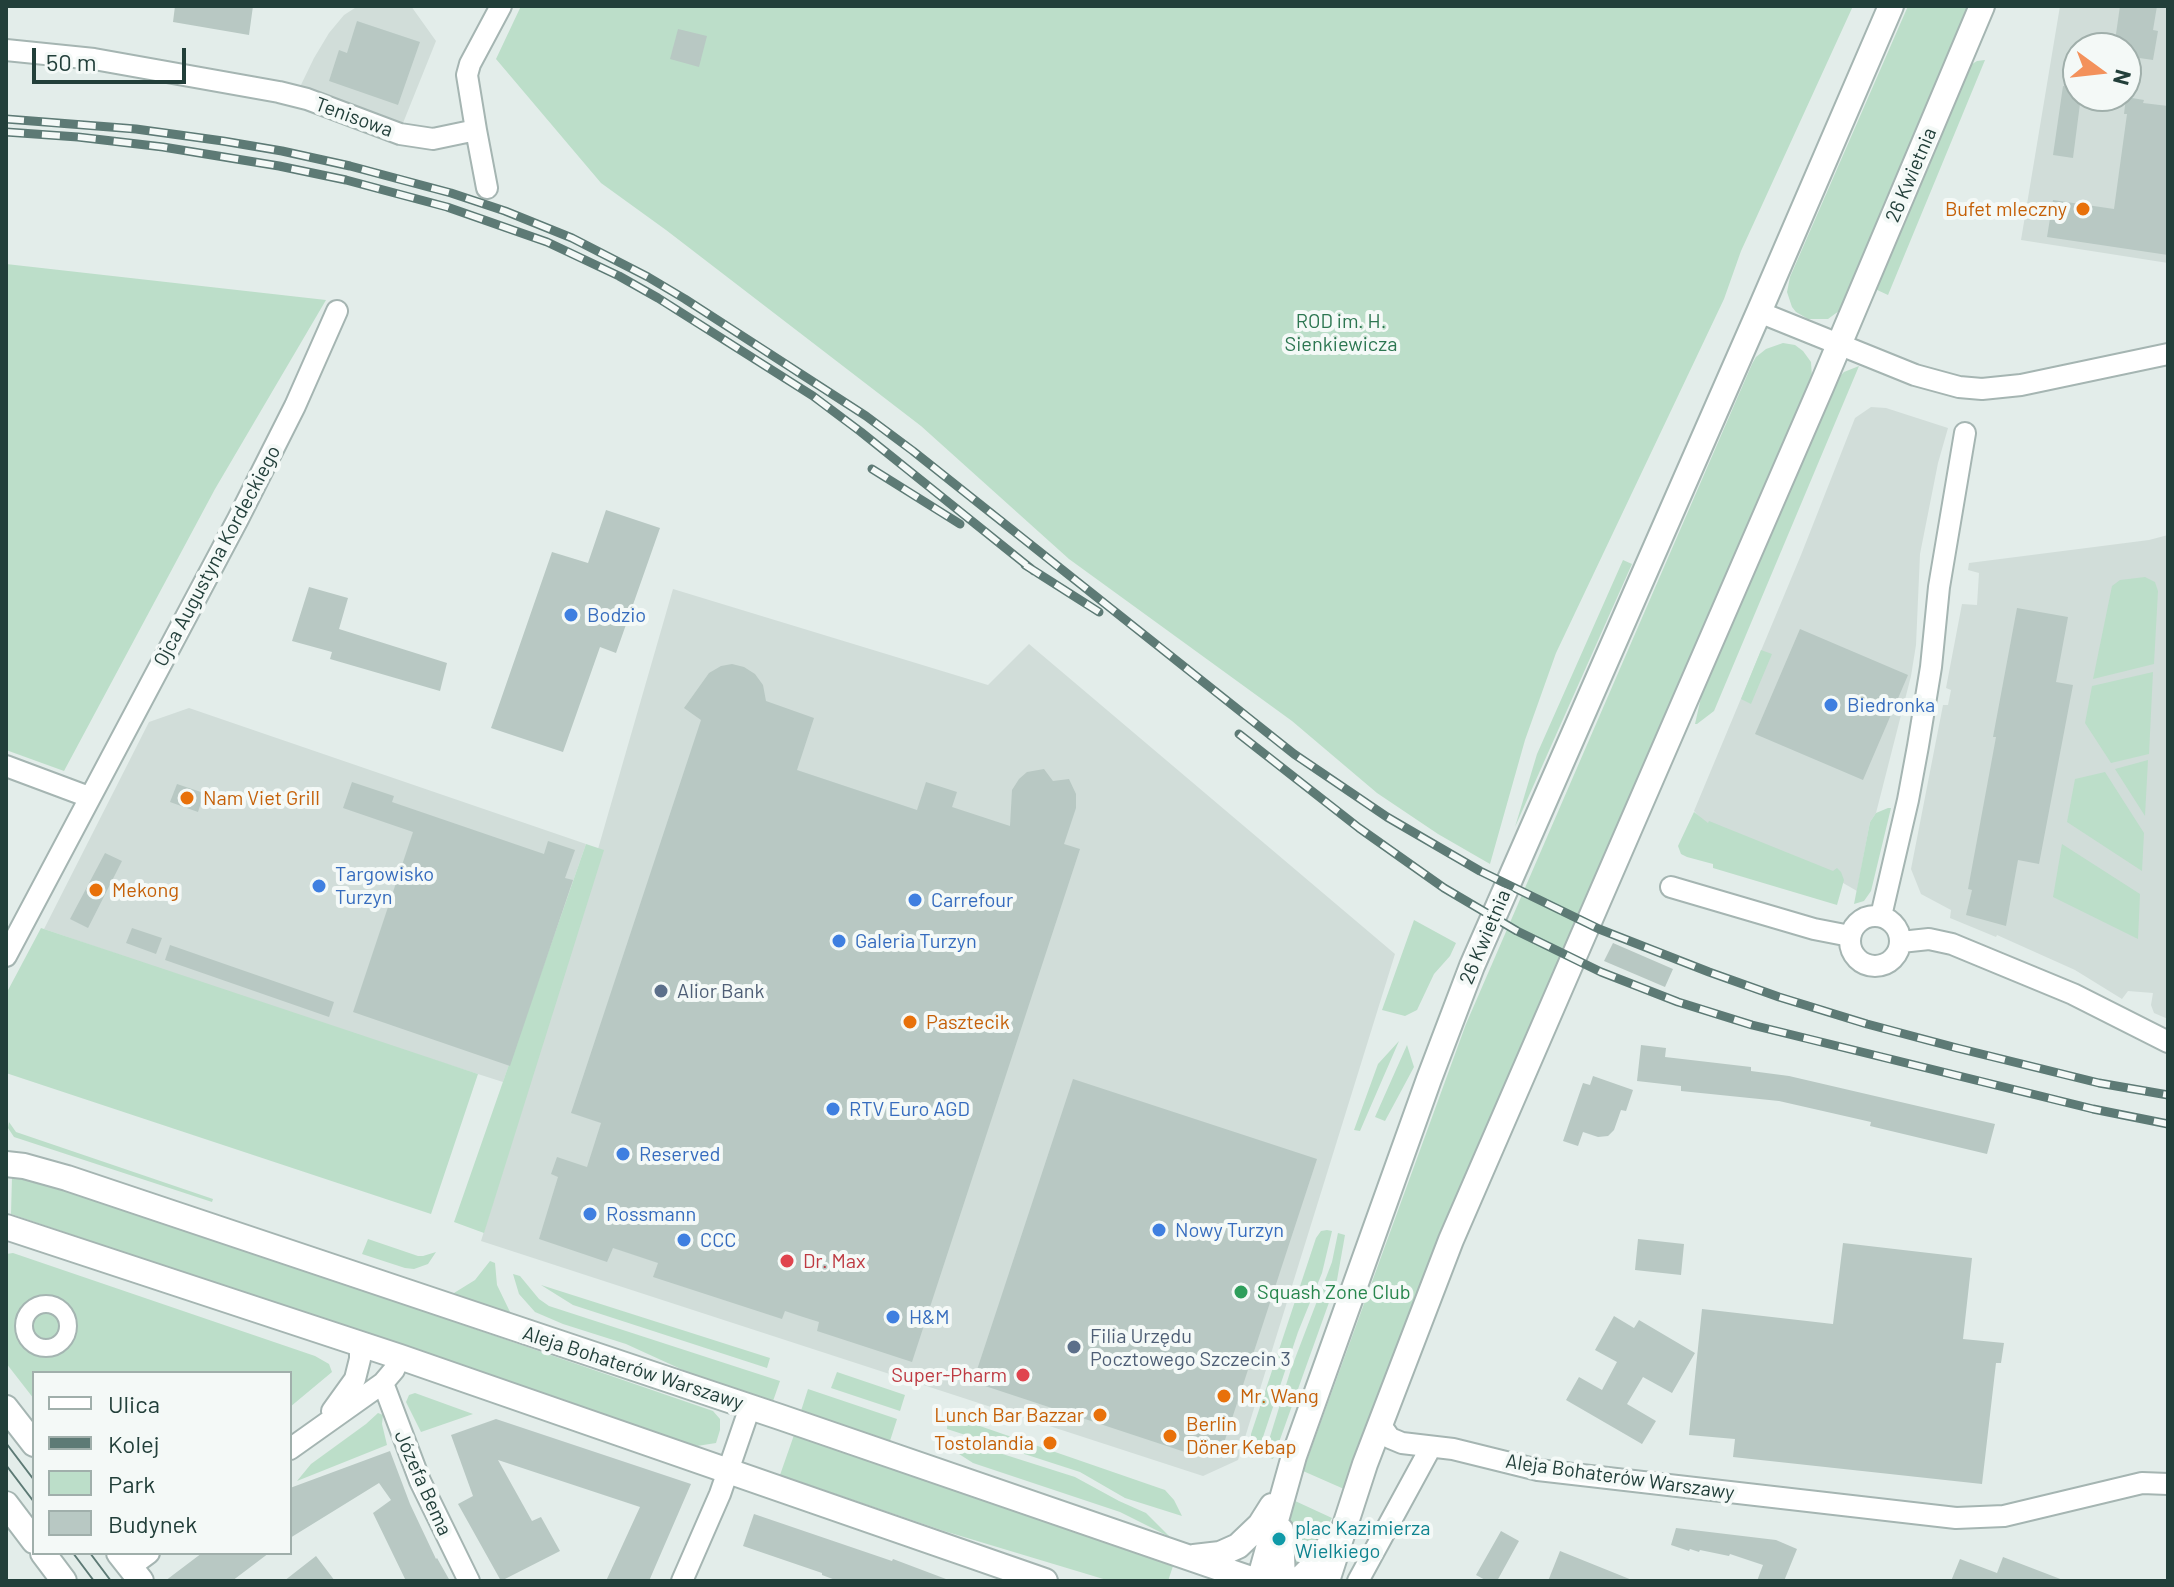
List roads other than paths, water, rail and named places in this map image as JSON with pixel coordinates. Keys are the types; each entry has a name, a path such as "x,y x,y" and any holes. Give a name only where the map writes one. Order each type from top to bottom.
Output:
{"street":[{"path":"487,188 467,75 501,6"},
{"name":"26 Kwietnia","path":"1258,1581 1283,1492 1339,1328 1472,966 1891,6"},
{"name":"26 Kwietnia","path":"1327,1581 1380,1424 1451,1240 1982,6"},
{"name":"Tenisowa","path":"6,50 94,59 279,92 307,99 410,137 433,139 476,130"},
{"name":"Ojca Augustyna Kordeckiego","path":"6,956 238,519 295,406 337,311"},
{"path":"1759,312 1915,375 1959,387 1982,389 2021,385 2168,354"},
{"path":"1881,916 1921,730 1939,587 1965,433"},
{"path":"6,766 89,797"},
{"path":"1671,887 1814,929 1850,936"},
{"path":"1881,916 1896,925 1901,942 1890,962 1869,966 1856,957 1850,936 1862,919 1881,916"},
{"path":"1901,942 1929,939 1952,944 2073,994 2168,1042"},
{"name":"Aleja Bohaterów Warszawy","path":"6,1164 67,1178 1258,1581"},
{"path":"6,1227 400,1357 1045,1581"},
{"path":"321,1426 355,1379 360,1344"},
{"path":"292,1448 383,1383 400,1357"},
{"name":"Józefa Bema","path":"383,1383 420,1481 469,1581"},
{"name":"Aleja Bohaterów Warszawy","path":"682,1581 720,1494 750,1407"},
{"path":"6,1408 32,1441"},
{"path":"1358,1581 1431,1447 1393,1439 1380,1424"},
{"name":"Aleja Bohaterów Warszawy","path":"1431,1447 1468,1452 1538,1470 1961,1519 2004,1516 2142,1483 2168,1484"},
{"path":"1188,1557 1220,1554 1238,1546 1260,1525 1283,1492"},
{"path":"1283,1492 1283,1581"},
{"path":"6,1504 32,1538"},
{"path":"1298,1581 1323,1555 1346,1519"},
{"path":"44,1555 64,1581"},
{"path":"1188,1557 1228,1581"}],"tram line":[{"path":"6,1443 32,1477"},
{"path":"6,1465 32,1499"},
{"path":"74,1555 94,1581"},
{"path":"92,1555 111,1581"}],"railway":[{"path":"6,119 136,129 282,151 451,193 572,238 685,299 866,416 1294,754 1387,817 1480,871 1599,929 1779,997 1957,1048 2099,1083 2168,1095"},
{"path":"6,132 163,147 279,166 447,207 547,242 658,298 813,396 1034,571"},
{"path":"872,469 960,524"},
{"path":"1025,565 1099,612"},
{"path":"1239,734 1359,828 1444,888 1517,931 1601,972 1678,1002 1752,1025 2093,1109 2168,1124"}],"place":[{"name":"Bufet mleczny","path":"2083,209"},
{"name":"Bodzio","path":"571,615"},
{"name":"Biedronka","path":"1831,705"},
{"name":"Nam Viet Grill","path":"187,798"},
{"name":"Targowisko Turzyn","path":"319,886"},
{"name":"Mekong","path":"96,890"},
{"name":"Carrefour","path":"915,900"},
{"name":"Galeria Turzyn","path":"839,941"},
{"name":"Alior Bank","path":"661,991"},
{"name":"Pasztecik","path":"910,1022"},
{"name":"RTV Euro AGD","path":"833,1109"},
{"name":"Reserved","path":"623,1154"},
{"name":"Rossmann","path":"590,1214"},
{"name":"Nowy Turzyn","path":"1159,1230"},
{"name":"CCC","path":"684,1240"},
{"name":"Dr. Max","path":"787,1261"},
{"name":"Squash Zone Club","path":"1241,1292"},
{"name":"H&M","path":"893,1317"},
{"name":"Filia Urzędu Pocztowego Szczecin 3","path":"1074,1347"},
{"name":"Super-Pharm","path":"1023,1375"},
{"name":"Mr. Wang","path":"1224,1396"},
{"name":"Lunch Bar Bazzar","path":"1100,1415"},
{"name":"Berlin Döner Kebap","path":"1170,1436"},
{"name":"Tostolandia","path":"1050,1443"},
{"name":"plac Kazimierza Wielkiego","path":"1279,1539"}],"park label":[{"name":"ROD im. H. Sienkiewicza","path":"1341,332"}]}
